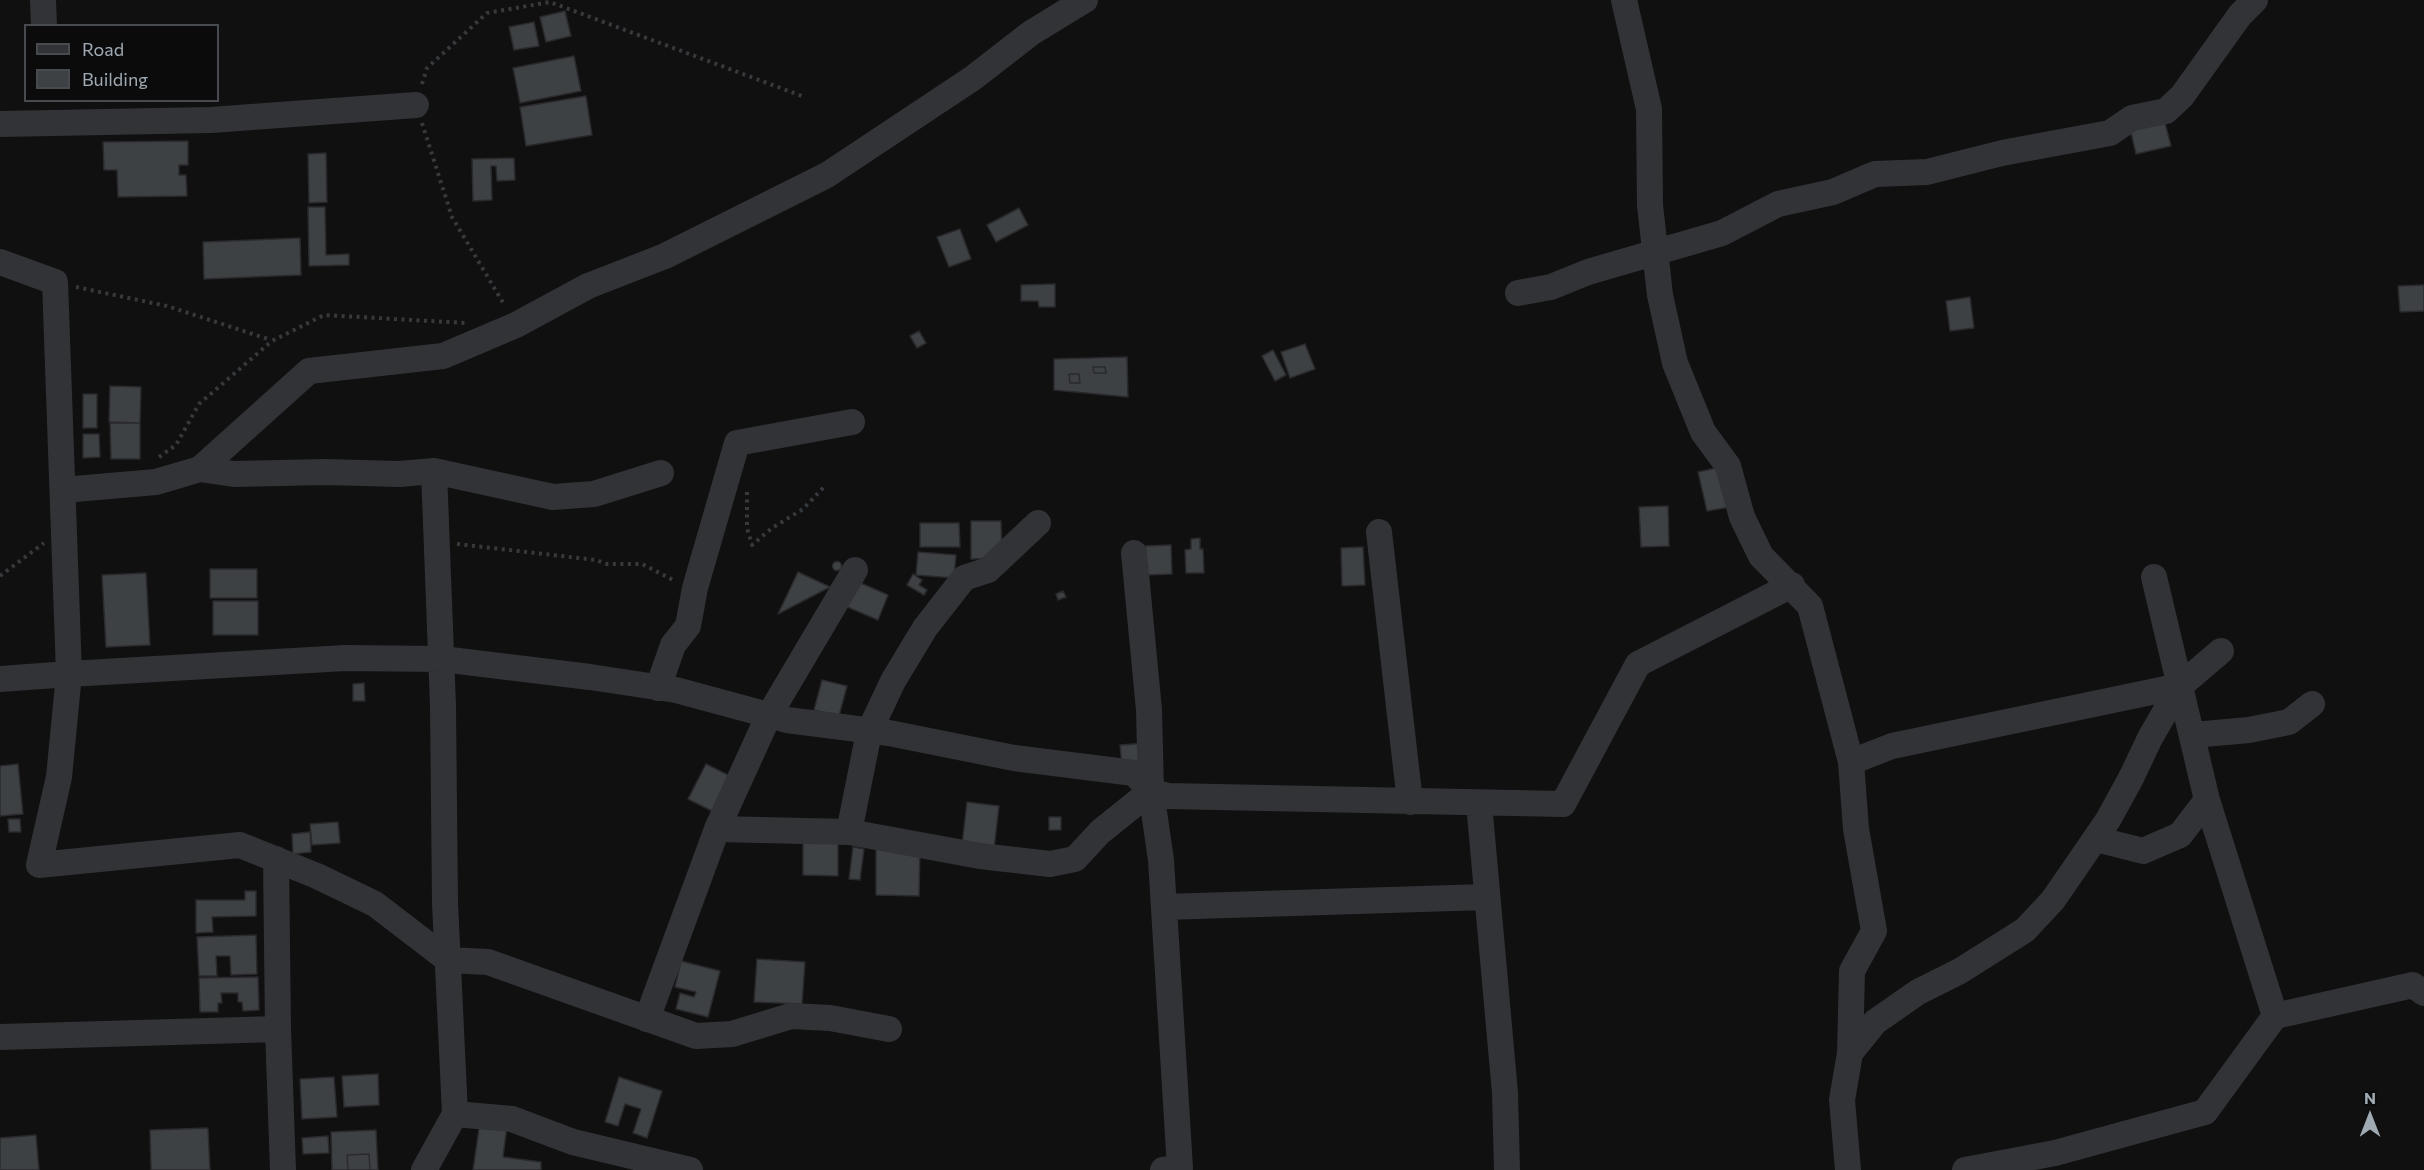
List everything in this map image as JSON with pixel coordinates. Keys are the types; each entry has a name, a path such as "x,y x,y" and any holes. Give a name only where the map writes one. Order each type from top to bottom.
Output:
{"street":[{"path":"43,0 44,24"},
{"path":"200,469 309,371 443,356 516,325 588,286 665,256 826,175 973,78 1030,33 1085,0"},
{"path":"1623,0 1649,109 1650,205 1660,295 1675,363 1703,432 1728,466 1742,517 1761,556 1792,585 1810,606 1851,762 1856,829 1874,931 1852,971 1850,1053 1842,1100 1848,1170"},
{"path":"1518,293 1551,287 1588,272 1655,252 1677,248 1722,233 1778,204 1833,192 1875,174 1927,172 2002,153 2110,133 2132,118 2166,111 2182,96 2240,15 2255,0"},
{"path":"0,124 47,112 211,120 416,105"},
{"path":"0,262 55,282 69,674 59,777 39,865 240,845 317,876 375,904 448,960 488,962 696,1036 732,1034 791,1016 830,1018 889,1029"},
{"path":"658,688 673,645 688,626 695,588 737,443 852,422"},
{"path":"63,490 156,482 200,469 234,474 325,472 399,474 434,471 553,497 594,494 661,473"},
{"path":"424,1170 455,1114 445,903 442,659 434,471"},
{"path":"849,832 869,732 893,681 924,628 964,578 988,570 1038,523"},
{"path":"1379,532 1410,802"},
{"path":"1134,553 1149,710 1151,791 1161,860 1180,1168 1163,1170"},
{"path":"647,1019 717,829 768,717 855,570"},
{"path":"2154,577 2207,800 2275,1016"},
{"path":"0,679 345,658 442,659 676,690 742,707 768,717 869,732 1014,758 1134,773 1151,791 1167,796 1563,804 1638,664 1792,585"},
{"path":"1850,1053 1875,1022 1918,992 1960,971 2025,930 2053,900 2118,803 2150,738 2180,686 2222,651"},
{"path":"1851,762 1892,746 2180,686"},
{"path":"2193,735 2249,730 2289,722 2312,704"},
{"path":"717,829 849,832 980,856 1050,864 1075,859 1100,832 1151,791"},
{"path":"2096,839 2143,851 2180,835 2207,800"},
{"path":"1479,803 1505,1093 1507,1170"},
{"path":"276,859 278,1029 283,1170"},
{"path":"1164,907 1486,897"},
{"path":"1965,1170 2055,1153 2205,1112 2275,1016 2413,985 2424,993"},
{"path":"0,1037 278,1029"},
{"path":"455,1114 512,1119 573,1142 690,1170"}],"path":[{"path":"516,325 452,217 416,105 427,68 487,13 550,2 802,96"},
{"path":"55,282 167,306 272,340"},
{"path":"752,546 772,528 803,509 824,487"},
{"path":"0,576 64,528"},
{"path":"438,542 596,560 606,564 642,564 680,584 695,588"}],"building":[{"path":"565,11 571,36 546,42 540,17"},
{"path":"534,22 539,46 514,50 509,27"},
{"path":"574,56 581,91 520,103 513,68"},
{"path":"586,96 592,135 526,146 520,107"},
{"path":"2163,115 2171,146 2136,154 2129,124"},
{"path":"188,141 188,165 179,165 179,175 186,175 187,196 118,197 117,170 104,170 103,142"},
{"path":"326,153 327,202 309,203 308,154"},
{"path":"514,158 515,180 497,181 496,166 491,166 492,200 473,201 472,159"},
{"path":"308,207 325,207 326,255 349,254 349,265 309,266"},
{"path":"1019,208 1028,225 996,242 987,225"},
{"path":"960,229 971,259 949,267 937,237"},
{"path":"300,238 301,275 204,279 203,242"},
{"path":"1055,284 1055,307 1039,307 1038,301 1021,301 1021,285"},
{"path":"2424,285 2424,311 2400,312 2398,286"},
{"path":"1970,297 1974,328 1950,331 1946,301"},
{"path":"919,331 926,343 917,348 910,336"},
{"path":"1305,344 1315,369 1290,378 1281,352"},
{"path":"1273,350 1286,375 1275,381 1262,356"},
{"path":"1127,357 1128,397 1054,390 1054,359","holes":["1093,367 1105,367 1106,373 1094,373","1069,374 1079,374 1080,383 1070,383"]},
{"path":"1093,367 1105,367 1106,373 1094,373"},
{"path":"1069,374 1079,374 1080,383 1070,383"},
{"path":"110,386 141,387 140,423 109,422"},
{"path":"83,394 97,394 97,428 83,428"},
{"path":"110,423 140,423 140,459 111,459"},
{"path":"83,434 99,434 100,457 83,458"},
{"path":"1721,467 1730,507 1707,511 1698,472"},
{"path":"1668,506 1669,546 1641,547 1639,507"},
{"path":"971,521 1001,521 1002,558 971,559"},
{"path":"920,523 959,523 960,547 920,547"},
{"path":"1200,538 1204,573 1186,573 1185,550 1191,549 1191,539"},
{"path":"1171,545 1172,574 1146,575 1145,546"},
{"path":"1363,547 1365,585 1342,586 1341,548"},
{"path":"918,552 956,555 954,578 916,575"},
{"path":"837,562 841,566 837,570 833,566"},
{"path":"210,569 257,569 257,598 210,598"},
{"path":"798,572 830,587 778,614"},
{"path":"146,573 150,645 106,647 102,575"},
{"path":"913,574 922,580 919,585 927,590 924,595 907,585"},
{"path":"856,581 888,595 878,620 845,606"},
{"path":"1063,591 1066,597 1058,600 1056,594"},
{"path":"213,601 258,601 258,635 213,635"},
{"path":"822,680 847,686 839,716 814,710"},
{"path":"364,683 365,701 353,701 353,684"},
{"path":"1147,743 1148,763 1122,766 1120,745"},
{"path":"18,764 23,814 0,816 0,766"},
{"path":"706,764 732,777 714,812 688,799"},
{"path":"967,802 999,806 994,849 962,845"},
{"path":"1049,817 1061,817 1061,830 1049,830"},
{"path":"8,819 20,819 21,832 9,832"},
{"path":"338,822 340,843 312,845 310,824"},
{"path":"310,832 311,852 293,854 292,834"},
{"path":"803,840 838,840 838,876 803,875"},
{"path":"876,846 920,847 919,896 876,895"},
{"path":"853,847 864,849 860,880 849,879"},
{"path":"245,891 256,891 256,916 212,917 213,932 196,933 196,900 245,900"},
{"path":"256,935 257,974 231,975 230,956 216,956 217,976 199,976 197,937"},
{"path":"757,959 805,962 802,1004 754,1002"},
{"path":"681,961 720,971 708,1017 676,1009 680,993 694,997 696,992 675,987"},
{"path":"258,977 259,1010 243,1011 242,1002 238,1002 238,993 221,993 222,1003 218,1003 218,1012 200,1012 199,978"},
{"path":"378,1074 379,1105 344,1107 342,1076"},
{"path":"334,1077 337,1117 302,1119 300,1079"},
{"path":"619,1077 662,1091 647,1138 633,1133 641,1109 625,1104 618,1126 605,1122"},
{"path":"480,1122 507,1126 503,1157 541,1162 541,1170 473,1170"},
{"path":"208,1128 210,1170 151,1170 150,1130"},
{"path":"376,1130 378,1170 370,1170 369,1154 347,1155 348,1170 332,1170 331,1132"},
{"path":"36,1135 39,1170 0,1170 0,1138"},
{"path":"328,1136 329,1153 303,1154 302,1138"},
{"path":"369,1154 370,1170 348,1170 347,1155"}]}
